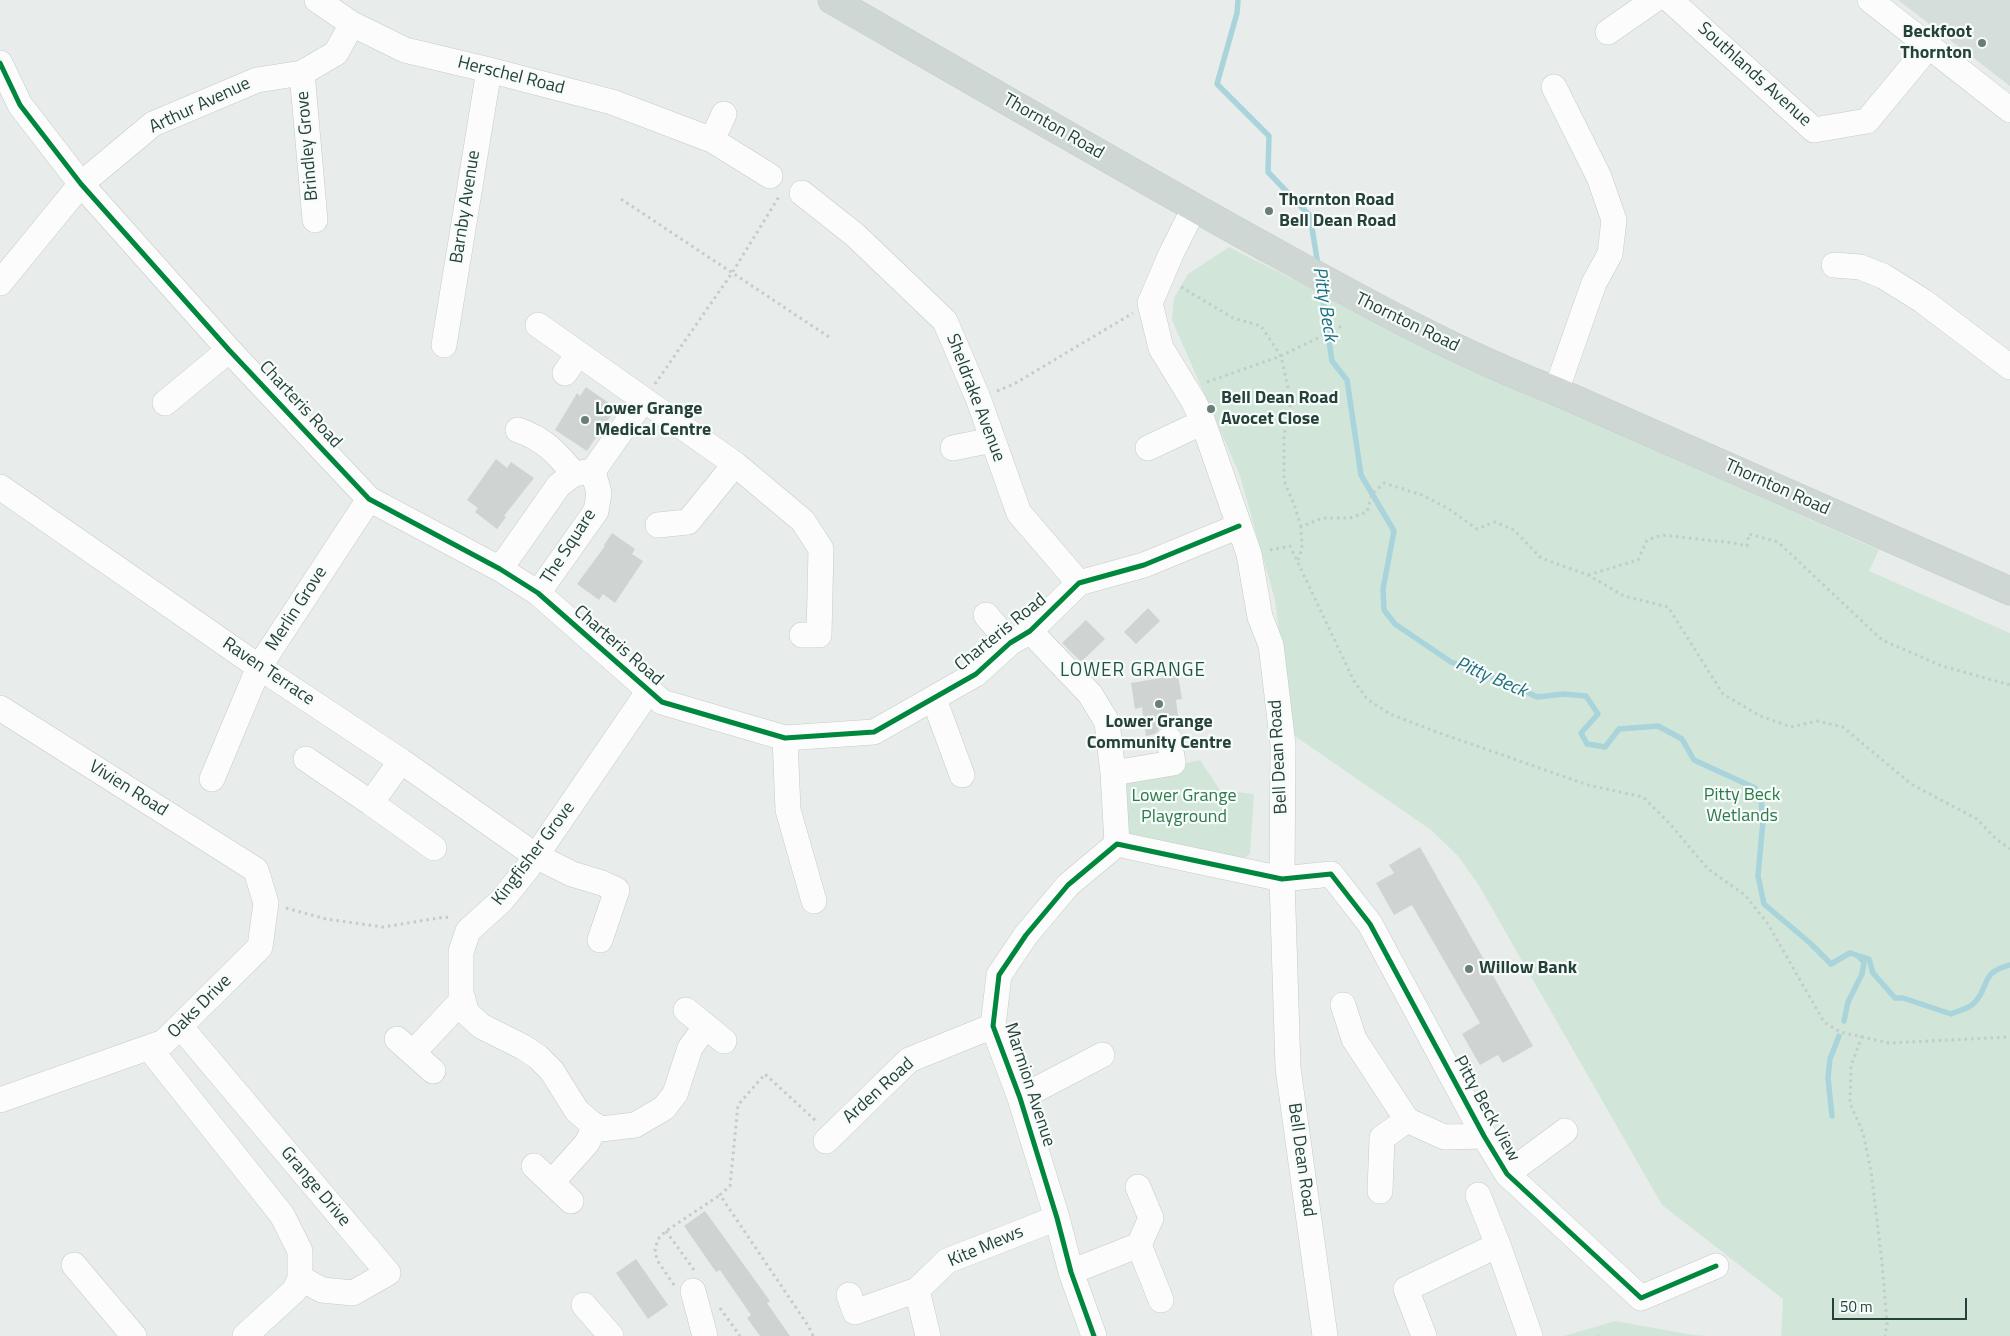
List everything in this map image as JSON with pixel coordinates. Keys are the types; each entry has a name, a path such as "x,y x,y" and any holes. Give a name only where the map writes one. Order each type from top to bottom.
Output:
{"main road":[{"name":"Thornton Road","path":"832,0 1194,208 1358,299 1516,375 2010,592"}],"street":[{"name":"Herschel Road","path":"317,0 352,24 406,50 612,102 712,140 785,187"},
{"path":"1608,32 1654,0"},
{"name":"Southlands Avenue","path":"1670,0 1814,130 1867,121 1930,45"},
{"path":"1870,0 1930,45 2010,110"},
{"name":"Arthur Avenue","path":"0,283 81,184 153,124 257,80 302,73 336,53 352,24"},
{"name":"Charteris Road","path":"0,63 20,105 81,184 229,350 369,499 500,569 538,593 648,692 662,702 784,738 874,732 976,674 1079,583 1144,565 1239,526"},
{"name":"Barnby Avenue","path":"444,345 489,70"},
{"name":"Brindley Grove","path":"302,73 315,220"},
{"path":"1554,86 1599,177 1614,220 1610,254 1594,283 1556,391"},
{"path":"712,140 724,114"},
{"name":"Sheldrake Avenue","path":"785,187 855,235 945,321 978,398 1019,513 1079,583"},
{"path":"1150,303 1171,254 1194,208"},
{"path":"1834,265 1860,267 1883,276 1922,302 2010,367"},
{"name":"Bell Dean Road","path":"1150,303 1161,348 1194,402 1203,422 1249,554 1260,617 1271,645 1283,744 1282,879 1288,1068 1326,1336"},
{"path":"538,325 572,364 643,400 735,464 803,521 821,549 820,636 802,635"},
{"path":"166,404 229,350"},
{"path":"500,569 559,484 583,473 643,400"},
{"path":"1148,448 1203,422"},
{"path":"518,430 534,436 583,473"},
{"path":"953,448 992,440"},
{"path":"658,524 688,522 735,464"},
{"name":"The Square","path":"538,593 596,510 598,493 583,473"},
{"name":"Raven Terrace","path":"0,487 536,856 572,874 602,883 617,890 600,940"},
{"name":"Merlin Grove","path":"212,779 259,667 369,499"},
{"path":"986,614 1020,637 1090,694 1107,722 1113,773 1117,844 1282,879"},
{"name":"Kingfisher Grove","path":"595,1126 577,1111 552,1072 538,1057 482,1026 467,1013 463,999 460,971 461,952 468,931 502,901 536,856 648,692"},
{"path":"934,699 962,775"},
{"name":"Vivien Road","path":"0,708 256,870"},
{"path":"784,738 788,810 814,901"},
{"path":"1113,773 1173,762 1169,738"},
{"path":"306,759 434,848"},
{"path":"371,803 401,762"},
{"name":"Marmion Avenue","path":"1094,1336 1072,1272 1020,1098 993,1026 999,975 1026,935 1068,885 1117,844"},
{"name":"Oaks Drive","path":"0,1100 164,1042 260,947 266,903 256,870"},
{"name":"Pitty Beck View","path":"1282,879 1331,874 1370,924 1484,1136 1508,1174 1642,1298 1716,1266"},
{"path":"432,1071 405,1046 463,999"},
{"path":"1343,1006 1354,1039 1407,1120 1444,1137 1484,1136"},
{"path":"571,1201 543,1174 587,1143 595,1126 601,1129 635,1125 664,1108 675,1094 690,1048 715,1034 686,1010"},
{"name":"Grange Drive","path":"180,1026 388,1273 353,1293 322,1290 300,1278"},
{"name":"Arden Road","path":"829,1138 909,1060 993,1026"},
{"path":"149,1048 282,1215 300,1250 300,1278 295,1290 245,1336"},
{"name":"Marmion Avenue","path":"1020,1098 1102,1055"},
{"path":"1380,1191 1382,1138 1407,1120"},
{"name":"Pitty Beck View","path":"1508,1174 1565,1131"},
{"path":"1072,1272 1139,1244 1151,1218 1138,1187"},
{"path":"1478,1195 1530,1336"},
{"name":"Kite Mews","path":"849,1295 855,1312 917,1290 947,1261 1057,1218"},
{"path":"1139,1244 1161,1300"},
{"path":"1424,1336 1406,1289 1498,1245"},
{"path":"74,1265 134,1336"},
{"path":"917,1290 928,1336"},
{"path":"693,1291 705,1336"},
{"path":"584,1305 611,1336"}],"path":[{"path":"643,400 732,273 785,187"},
{"path":"621,199 832,339"},
{"path":"1181,287 1233,318 1261,326 1281,356 1291,400 1284,436 1284,482 1294,504 1301,527 1302,549 1297,561"},
{"path":"978,398 1014,384 1150,303"},
{"path":"1199,385 1281,356 1342,326"},
{"path":"1301,527 1322,518 1350,518 1367,512 1372,494 1384,483 1422,495 1477,529 1495,522 1514,530 1541,558 1588,575 1624,596 1668,607 1723,694 1760,716 1792,727 1817,721 1843,727 1911,784 1977,819 1996,839 2010,849"},
{"path":"1588,575 1638,560 1647,540 1662,535 1734,542 1747,546 1749,534 1778,542 1882,640 1942,666 2010,685"},
{"path":"1249,554 1290,546 1354,681 1367,699 1390,714 1434,732 1588,785 1643,796 1708,869 1745,895 1768,924 1824,1022 1840,1032 1890,1043 2010,1037"},
{"path":"266,903 326,919 383,927 445,917 478,923"},
{"path":"1862,1036 1850,1066 1850,1103 1863,1133 1872,1171 1883,1271 1887,1324 1885,1336"},
{"path":"693,1291 676,1288 656,1260 655,1249 658,1239 666,1231 720,1195 730,1186 738,1105 765,1074 829,1138"},
{"path":"720,1195 809,1327 813,1336"}],"shaded area":[{"name":"Beckfoot Thornton","path":"1898,0 2010,0 2010,86"}],"green space":[{"name":"Pitty Beck Wetlands","path":"1229,247 1453,360 1879,550 1869,571 2010,633 2010,1336 1781,1336 1783,1299 1662,1205 1478,884 1458,856 1431,830 1292,734 1275,600 1240,476 1172,320 1174,298 1188,274"},
{"name":"Lower Grange Playground","path":"1200,760 1220,790 1254,794 1250,854 1242,860 1130,835 1125,829 1124,777"},
{"path":"1615,1321 1693,1335 1710,1336 1564,1336"}],"building":[{"name":"Lower Grange Medical Centre","path":"586,387 616,408 587,451 555,430 577,393 580,396"},
{"path":"496,459 507,468 511,462 534,478 504,516 506,517 497,529 475,512 478,508 467,500"},
{"path":"612,533 635,549 632,554 643,561 615,603 603,594 599,600 577,584 605,546"},
{"path":"1148,608 1160,621 1136,644 1124,632"},
{"path":"1086,620 1105,639 1081,662 1062,643"},
{"name":"Lower Grange Community Centre","path":"1178,675 1182,699 1176,700 1180,730 1174,726 1167,725 1160,728 1155,734 1146,736 1142,707 1135,709 1131,683"},
{"name":"Willow Bank","path":"1420,847 1533,1046 1503,1063 1498,1055 1480,1065 1462,1034 1480,1023 1412,905 1394,915 1376,883 1394,873 1389,865"},
{"path":"705,1211 770,1301 767,1303 790,1336 760,1336 747,1318 751,1315 720,1270 716,1272 684,1226"},
{"path":"636,1259 668,1305 648,1319 616,1273"}],"waterway":[{"name":"Pitty Beck","path":"1238,0 1237,13 1217,84 1269,136 1268,172 1310,216 1318,265"},
{"name":"Pitty Beck","path":"1321,287 1332,361 1347,380 1361,475 1394,531 1383,589 1384,610 1395,624 1451,662 1506,682 1537,697 1564,694 1586,696 1598,714 1581,733 1587,744 1605,747 1619,729 1658,726 1682,739 1694,760 1755,788 1761,801 1763,821 1758,876 1764,904 1810,943 1831,964 1850,953 1869,959 1873,973 1895,998 1903,998 1951,1014 1971,1006 1982,992 1986,981 1993,972 2010,965"},
{"path":"1844,1021 1848,1002 1862,974 1864,962 1859,957"},
{"path":"1832,1116 1828,1078 1830,1059 1839,1036"}],"cycle path":[{"path":"0,63 20,105 81,184 229,350 369,499 500,569 538,593 662,702 785,738 874,732 976,674 1010,643 1030,631 1079,583 1144,565 1239,526"},
{"path":"1094,1336 1071,1272 1057,1218 1020,1098 993,1026 999,975 1026,935 1068,885 1117,844 1282,879 1331,874 1370,924 1484,1136 1507,1174 1641,1298 1716,1266"}],"place":[{"name":"Beckfoot Thornton","path":"1982,43"},
{"name":"Thornton Road Bell Dean Road","path":"1269,211"},
{"name":"Bell Dean Road Avocet Close","path":"1211,409"},
{"name":"Lower Grange Medical Centre","path":"585,420"},
{"name":"Lower Grange Community Centre","path":"1159,704"},
{"name":"Willow Bank","path":"1469,969"}],"district":[{"name":"LOWER GRANGE","path":"1133,671"}]}
